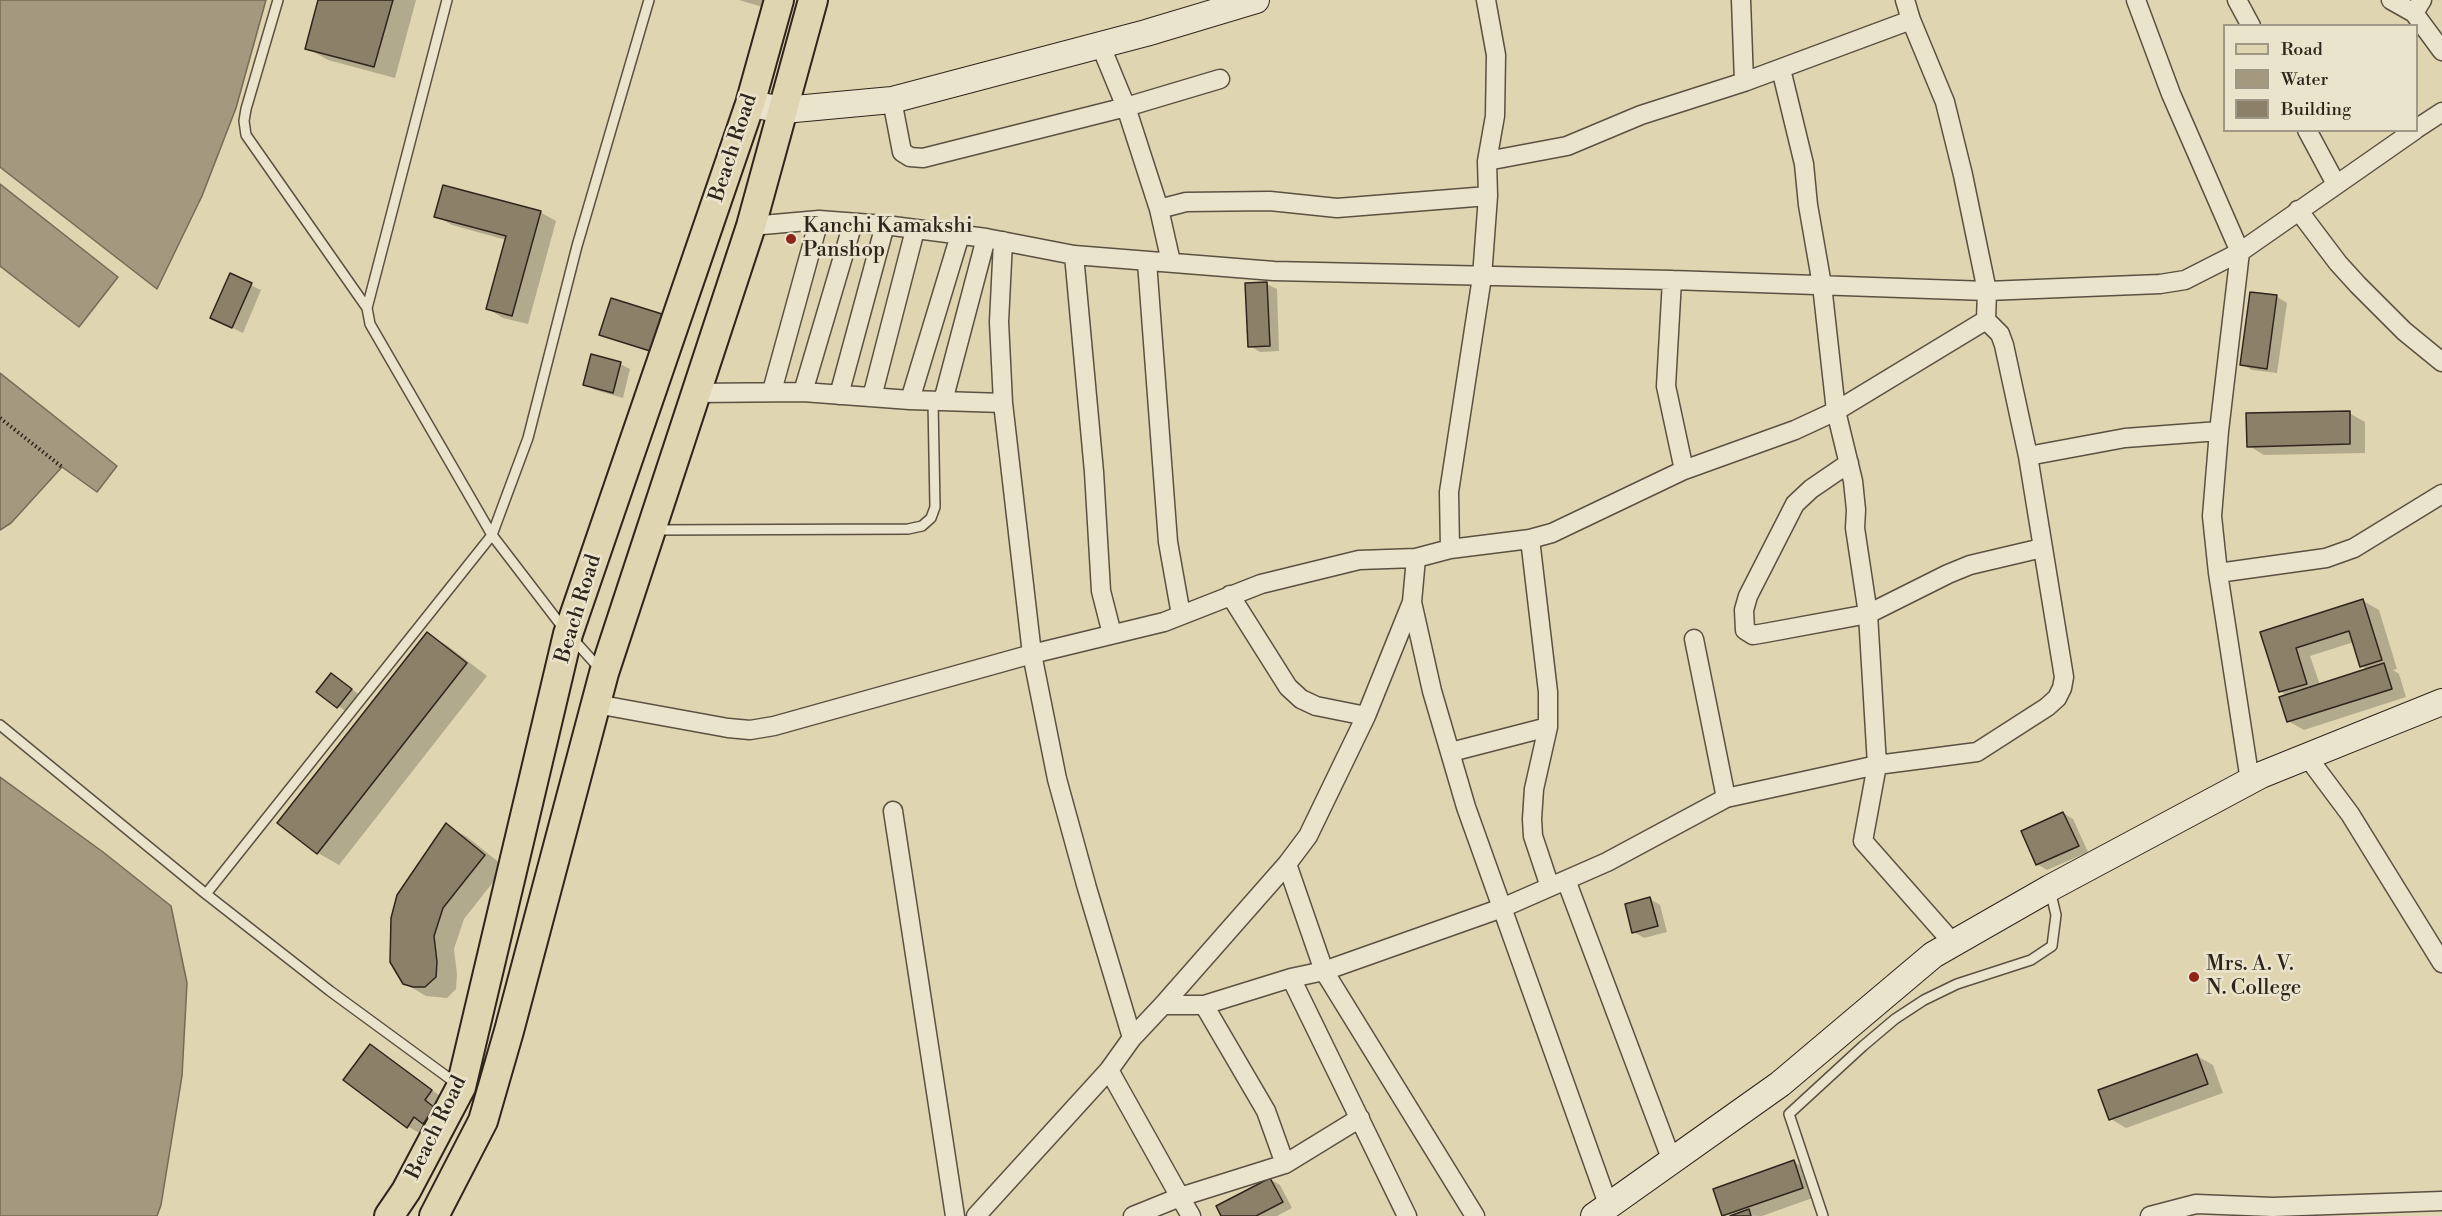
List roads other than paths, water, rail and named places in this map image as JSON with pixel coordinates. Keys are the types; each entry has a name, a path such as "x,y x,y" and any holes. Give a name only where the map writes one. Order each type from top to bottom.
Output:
{"main road":[{"name":"Beach Road","path":"389,1216 406,1191 461,1088 568,634 750,104 779,0"},
{"name":"Beach Road","path":"434,1216 483,1121 604,673 752,226 813,0"}],"street":[{"path":"750,104 784,110 892,100 1146,33 1257,0"},
{"path":"1450,549 1449,492 1482,277 1488,196 1487,161 1495,116 1496,55 1486,0"},
{"path":"1741,0 1744,82"},
{"path":"1163,1005 1204,1005 1291,978 1324,971 1502,908 1607,862 1726,798 1877,765 1977,752 2057,698 2064,677 2028,456 2004,345 2000,334 1986,320 1987,291 1964,175 1945,102 1905,0"},
{"path":"2136,0 2171,94 2240,252 2219,431 2212,516 2218,573 2250,781"},
{"path":"2237,0 2250,24"},
{"path":"2391,0 2418,6 2442,51"},
{"path":"1487,161 1567,146 1641,115 1781,69 1911,20"},
{"path":"1100,44 1126,107 1159,209 1172,262"},
{"path":"1781,69 1804,164 1808,205 1822,285 1836,411 1849,464 1856,510 1855,528 1868,614 1877,765 1863,841 1953,943"},
{"path":"892,100 902,152 910,157 923,158 1126,107 1220,79"},
{"path":"2418,129 2442,112"},
{"path":"2308,132 2336,184"},
{"path":"752,226 819,220 885,225 995,239 1074,255 1274,272 1672,280 1987,291 2177,281 2186,280 2240,252 2413,132"},
{"path":"1159,209 1186,202 1270,201 1337,208 1488,196"},
{"path":"2298,210 2338,263 2358,285 2404,332 2442,362"},
{"path":"772,392 819,220"},
{"path":"803,392 853,223"},
{"path":"839,395 885,225"},
{"path":"872,397 915,230"},
{"path":"910,400 960,235"},
{"path":"938,401 995,239"},
{"path":"995,239 1003,403 1032,654 1057,779 1132,1038"},
{"path":"1074,255 1094,472 1101,591 1112,634"},
{"path":"1147,262 1168,542 1181,615"},
{"path":"1672,280 1666,386 1684,470"},
{"path":"596,704 728,728 750,730 774,726 1032,654 1164,622 1261,584 1359,561 1416,558 1450,549 1530,539 1552,532 1684,470 1796,430 1836,411 1986,320"},
{"path":"695,393 803,392 910,400 1003,403"},
{"path":"2028,456 2125,438 2219,431"},
{"path":"1849,464 1811,489 1795,504 1748,596 1744,610 1745,630 1753,634 1766,633 1868,614 1970,565 2042,548"},
{"path":"2218,573 2326,558 2354,548 2442,494"},
{"path":"1530,539 1548,692 1548,727 1534,789 1533,836 1558,883 1672,1161"},
{"path":"976,1216 1109,1070 1132,1038 1287,864 1308,836 1366,716 1412,602 1416,558"},
{"path":"1230,595 1288,687 1300,699 1316,706 1366,716"},
{"path":"1412,602 1432,691 1466,807 1502,908 1601,1212 1780,1084 1933,955 2050,888 2250,781 2306,755 2442,702"},
{"path":"1694,639 1726,798"},
{"path":"1451,753 1548,727"},
{"path":"2306,755 2350,814 2442,963"},
{"path":"893,811 955,1216"},
{"path":"1287,864 1324,971 1475,1216"},
{"path":"1291,978 1407,1216"},
{"path":"1204,1005 1266,1111 1285,1164"},
{"path":"1109,1070 1191,1216"},
{"path":"1133,1216 1180,1197 1285,1164 1360,1118"},
{"path":"2150,1216 2196,1204 2273,1207 2442,1201"}],"lane":[{"path":"278,0 246,109 244,121 246,135 367,308 370,324 492,535 568,634 604,673"},
{"path":"367,308 447,0"},
{"path":"206,894 492,535 528,438 577,246 649,0"},
{"path":"650,530 908,529 922,526 931,518 935,507 938,401"},
{"path":"0,725 206,894 330,991 461,1088"},
{"path":"1823,1216 1789,1114 1863,1046 1895,1019 1924,1000 1957,984 2031,960 2052,946 2056,915 2050,888"}],"water":[{"path":"0,0 266,0 236,108 202,196 157,289 0,167"},
{"path":"0,184 118,277 79,327 0,266"},
{"path":"0,373 117,466 97,492 62,467 11,523 0,530"},
{"path":"0,777 103,852 171,906 187,983 182,1076 161,1205 157,1216 0,1216"}],"place":[{"name":"Kanchi Kamakshi Panshop","path":"791,239"},
{"name":"Mrs. A. V. N. College","path":"2194,977"}]}
